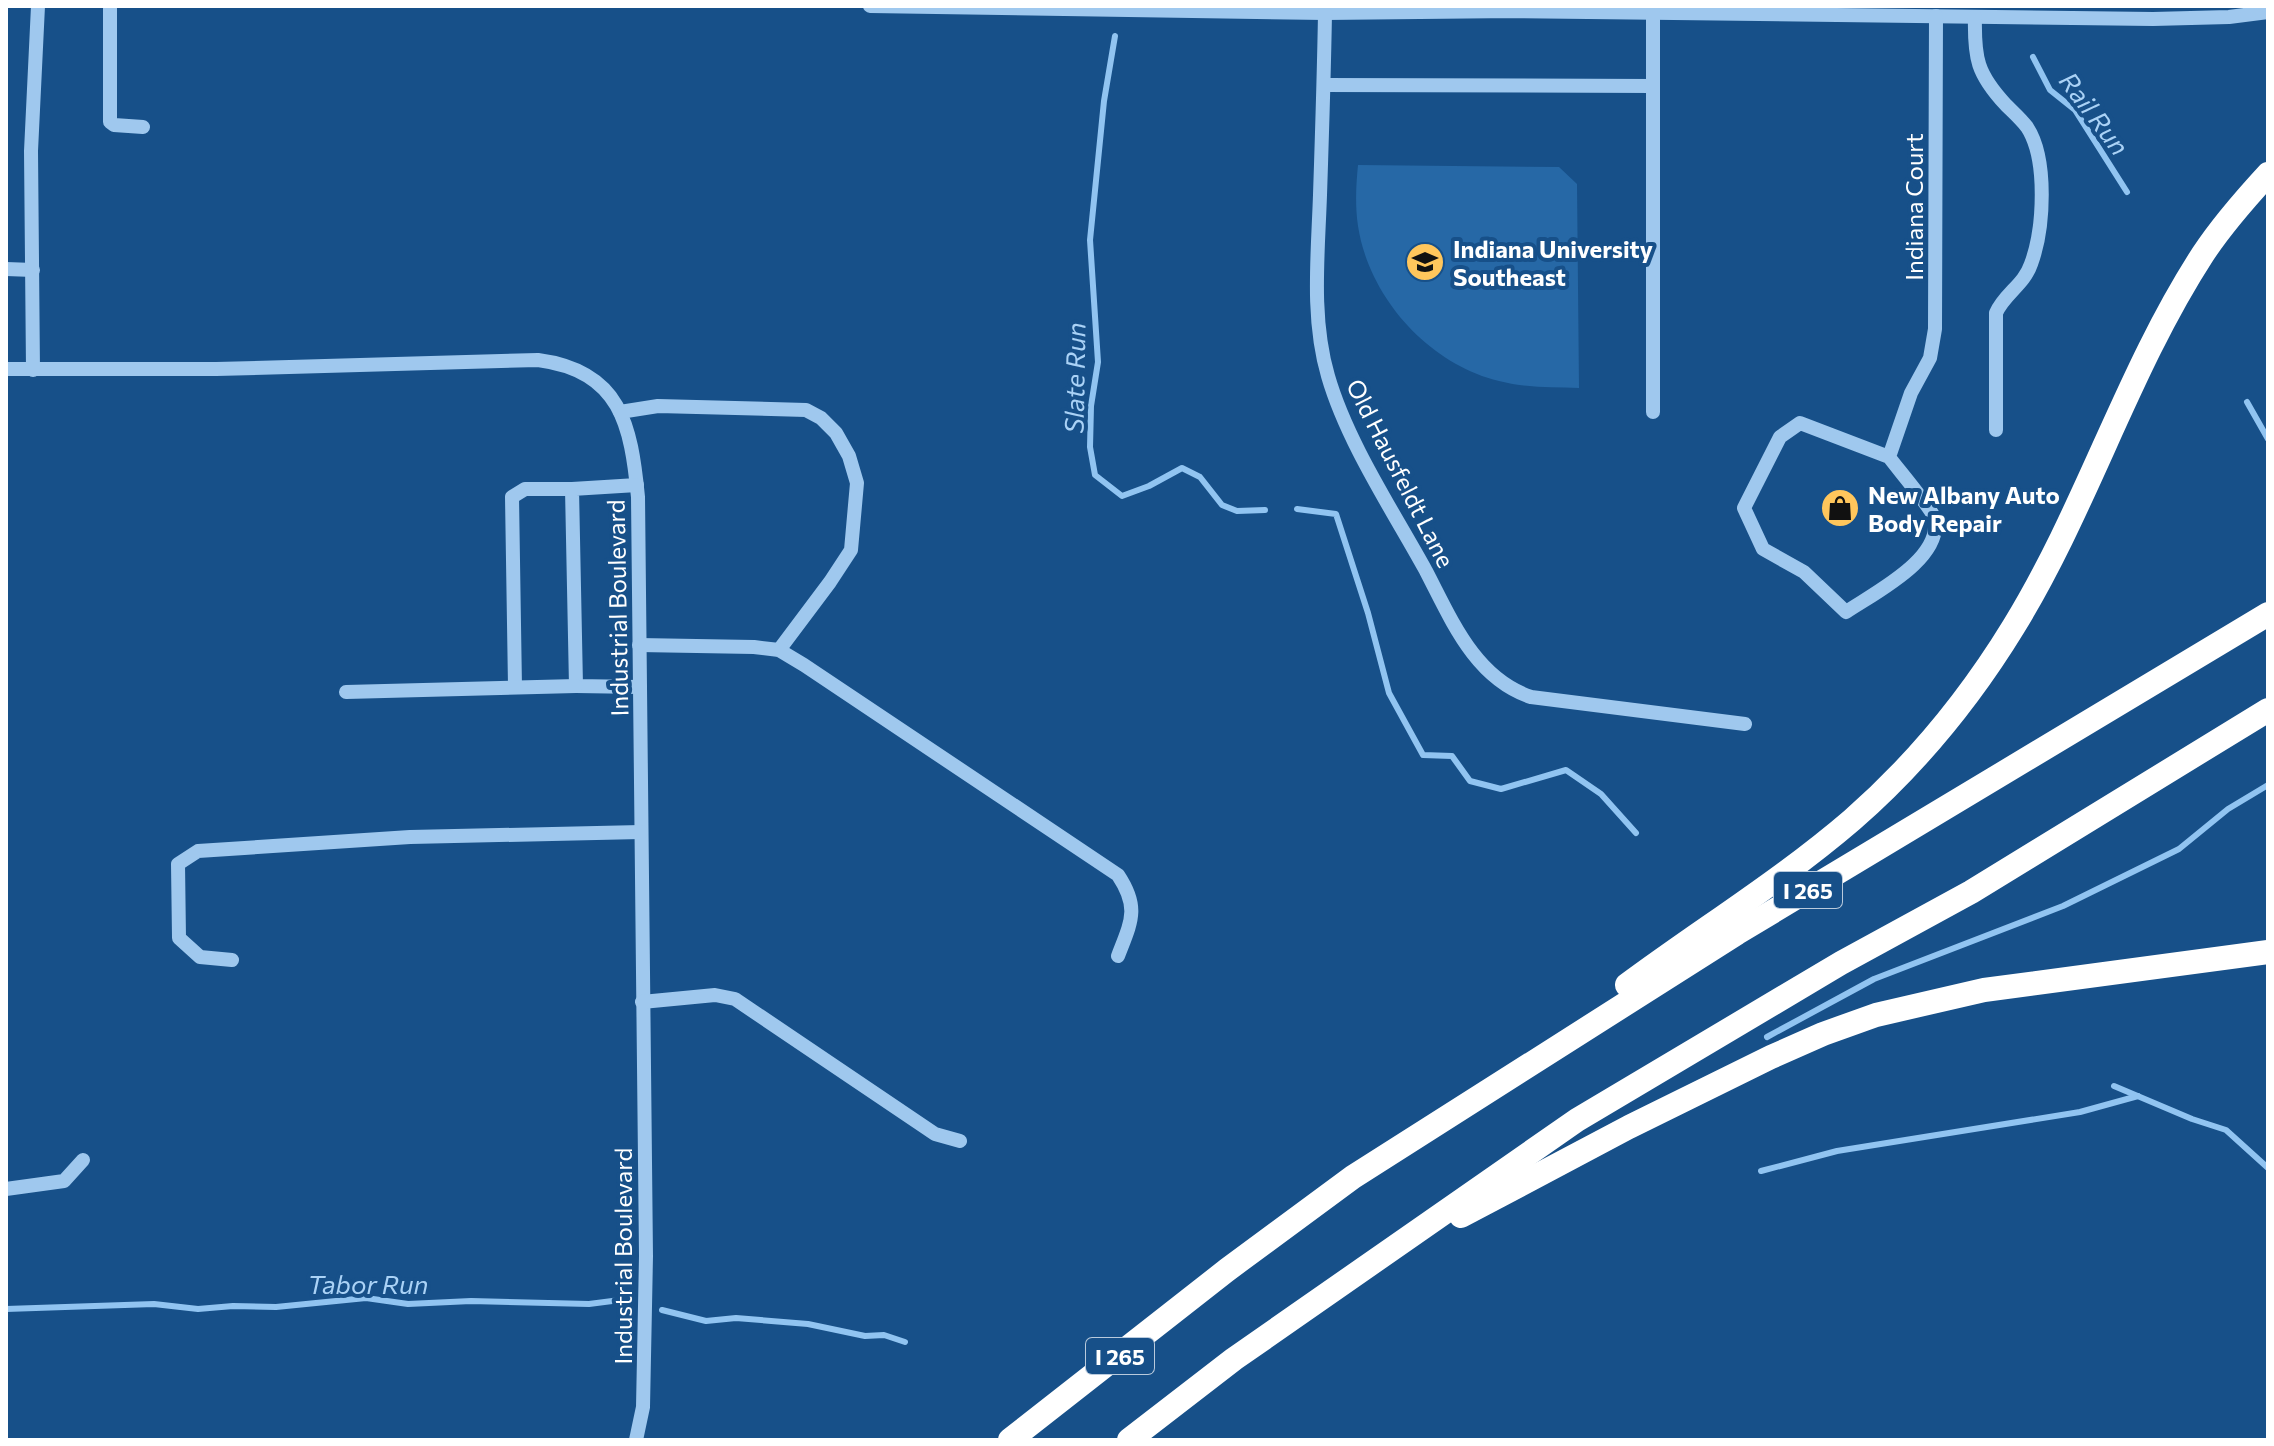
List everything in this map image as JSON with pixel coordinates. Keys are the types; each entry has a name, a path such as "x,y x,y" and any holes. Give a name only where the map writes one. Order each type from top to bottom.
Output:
{"highway":[{"path":"1479,1096 1827,840 1898,776 1941,729 1988,666 2045,572 2175,302 2204,253 2236,209 2268,174"},
{"name":"I 265","path":"1010,1440 1227,1270 1353,1177 1737,933 2268,614"},
{"path":"1129,1440 1234,1359 1577,1120 1841,963 1971,892 2268,710"},
{"path":"1357,1272 1629,1127 1771,1057 1851,1024 1930,1001 1984,990 2268,952"}],"street":[{"path":"33,370 31,151 38,6"},
{"path":"110,6 110,122 143,127"},
{"path":"870,6 929,9 1186,8 1325,13 1783,10 2153,19 2229,17 2268,12"},
{"name":"Old Hausfeldt Lane","path":"1325,13 1317,294 1322,349 1347,426 1459,632 1482,667 1496,681 1531,697 1745,724"},
{"path":"1653,13 1653,412"},
{"name":"Indiana Court","path":"1889,457 1911,393 1930,358 1935,329 1936,16"},
{"path":"1975,17 1974,43 1979,70 1987,84 2025,125 2036,147 2040,166 2040,217 2033,260 2019,287 2000,303 1996,313 1996,430"},
{"path":"1324,85 1653,86"},
{"path":"6,269 33,270"},
{"name":"Industrial Boulevard","path":"6,369 230,369 538,360 562,363 583,372 601,386 626,422 637,485 646,1256 643,1407 636,1440"},
{"path":"620,412 658,406 806,410 821,418 836,433 849,456 857,483 851,550 779,650"},
{"path":"1800,423 1889,457 1934,517 1933,543 1919,562 1846,612 1804,572 1763,549 1744,508 1780,437 1800,423"},
{"path":"515,687 512,497 525,489 637,485"},
{"path":"572,489 576,686"},
{"path":"639,645 779,650 1118,875 1128,890 1134,914 1118,956"},
{"path":"346,692 640,687"},
{"path":"232,960 200,957 179,938 178,864 198,851 410,837 641,832"},
{"path":"642,1002 715,995 735,999 935,1134 960,1141"},
{"path":"6,1189 64,1181 83,1160"}],"shaded area":[{"path":"1358,165 1559,167 1577,184 1579,388 1519,385 1473,372 1449,360 1406,324 1389,302 1364,253 1356,211"}],"waterway":[{"name":"Slate Run","path":"1115,36 1104,101 1090,240 1098,362 1091,406 1090,447 1095,475 1122,496 1182,468 1200,477 1222,505 1237,511 1265,510"},
{"name":"Rail Run","path":"2033,57 2050,90 2075,110 2127,192"},
{"name":"Rail Run","path":"2247,402 2268,439"},
{"name":"Slate Run","path":"1297,509 1336,514 1368,613 1389,693 1423,755 1452,756 1470,781 1501,789 1566,770 1601,794 1636,833"},
{"path":"1767,1037 1874,979 2063,906 2179,849 2228,809 2268,785"},
{"name":"Slate Run","path":"2114,1086 2226,1130 2268,1168"},
{"path":"1761,1171 1837,1151 2080,1112 2138,1096"},
{"name":"Tabor Run","path":"6,1309 154,1304 198,1309 276,1307 366,1298 408,1304 471,1301 589,1304 620,1300"},
{"name":"Tabor Run","path":"662,1310 706,1321 736,1318 808,1324 865,1336 884,1335 905,1342"}],"place":[{"name":"Indiana University Southeast","path":"1425,262"},
{"name":"New Albany Auto Body Repair","path":"1840,508"}]}
